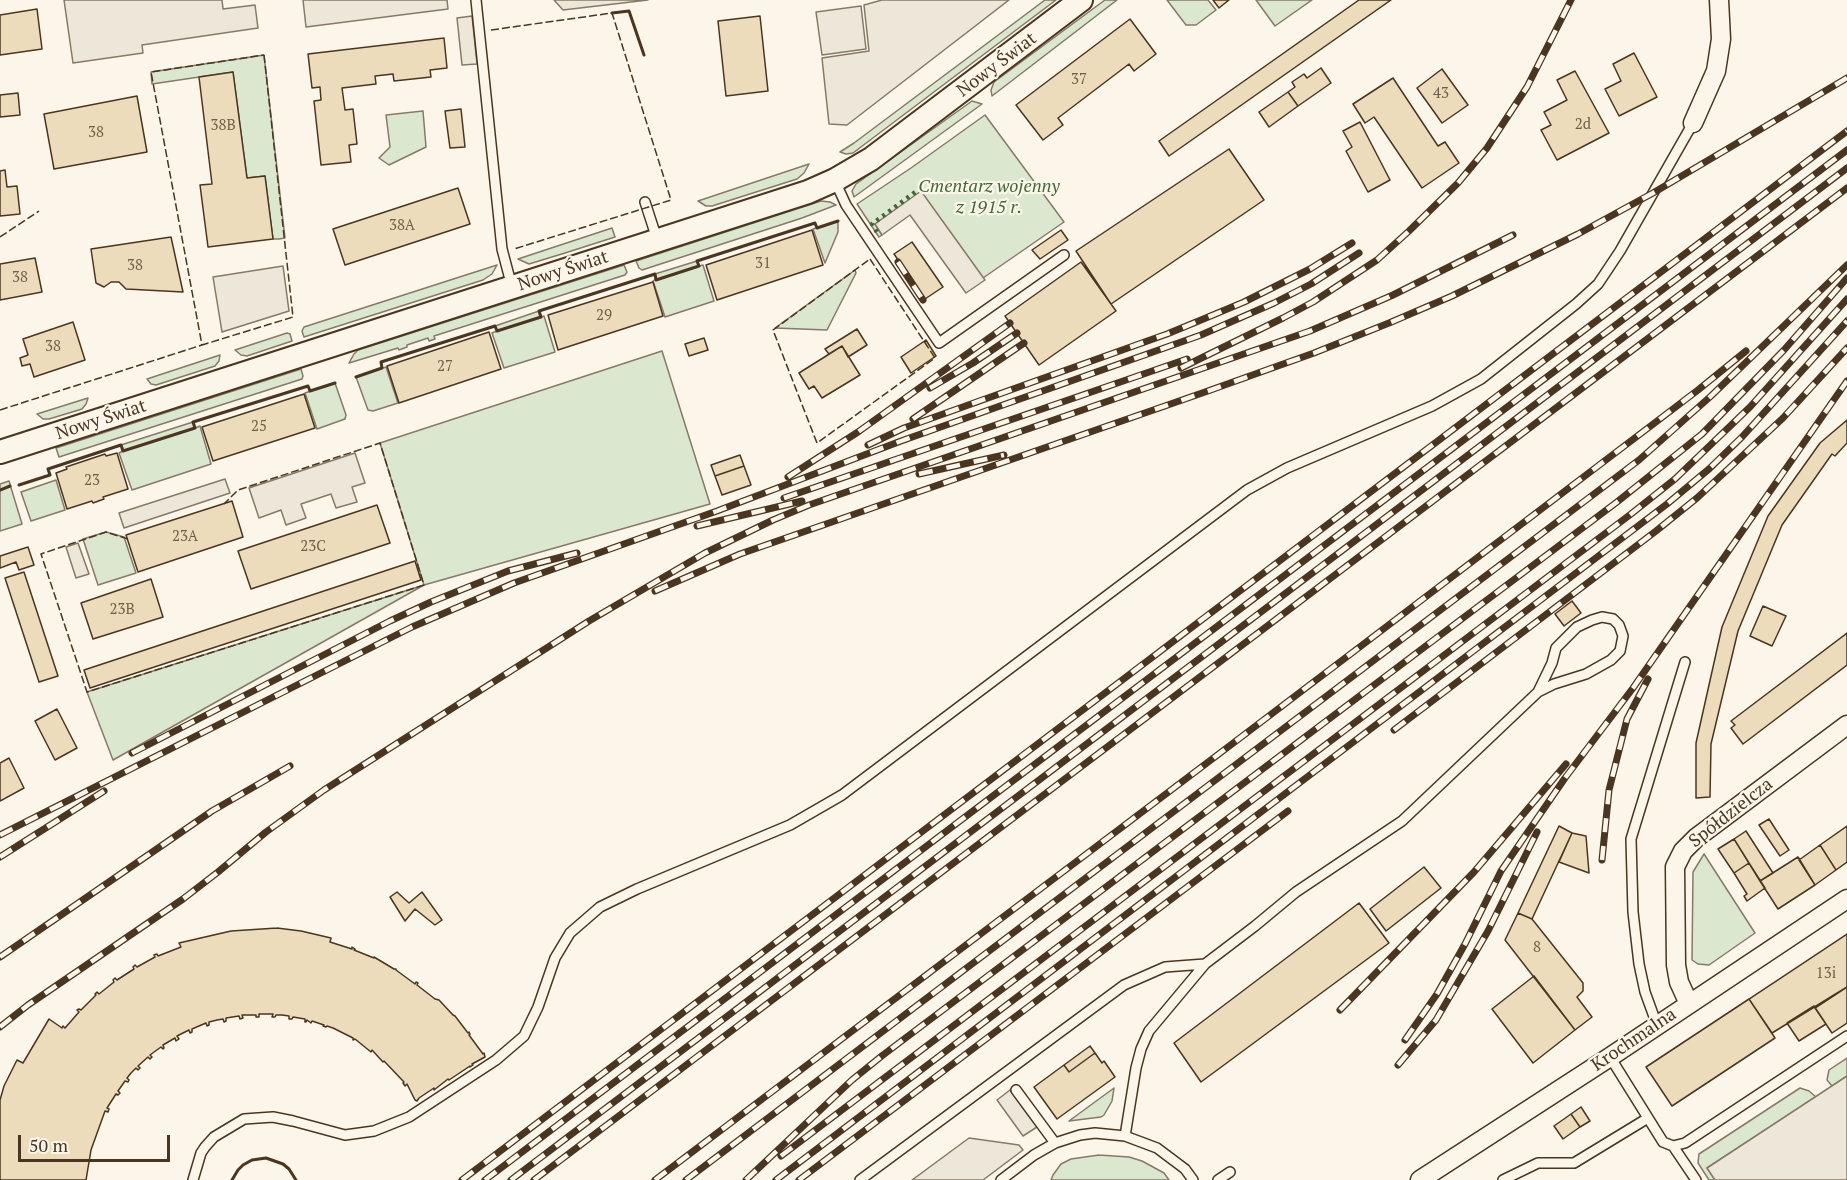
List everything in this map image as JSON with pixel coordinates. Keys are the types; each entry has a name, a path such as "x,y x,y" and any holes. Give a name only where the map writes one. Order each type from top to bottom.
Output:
{"street":[{"name":"Nowy Świat","path":"0,452 808,192 871,159 1081,0"},
{"path":"1693,123 1716,71 1721,39 1719,0"},
{"name":"Spółdzielcza","path":"1689,1004 1679,982 1676,965 1675,867 1683,851 1696,838 1847,725"},
{"name":"Krochmalna","path":"1420,1180 1847,899"}],"lane":[{"path":"476,0 502,249 512,287"},
{"path":"193,1180 201,1153 213,1137 244,1119 273,1117 345,1135 374,1131 409,1117 496,1060 524,1036 538,1007 555,958 570,933 600,907 636,889 790,825 842,795 1247,490 1287,468 1432,406 1481,379 1598,284 1620,251 1693,123"},
{"path":"834,180 846,205 939,343 1064,255"},
{"path":"645,201 657,240"},
{"path":"1125,1136 1136,1068 1149,1030 1205,964 1296,891 1402,821 1538,692 1554,684 1586,674 1611,660 1620,651 1623,636 1619,625 1613,619 1602,617 1577,627 1556,648 1552,663 1538,692"},
{"path":"1658,1025 1645,992 1639,964 1633,912 1631,839 1685,662"},
{"path":"860,1180 1124,985 1165,967 1205,964"},
{"path":"1610,1057 1663,1142 1674,1146 1686,1143 1847,1036"},
{"path":"1016,1090 1055,1143"},
{"path":"1503,1180 1538,1163 1574,1163 1648,1118"},
{"path":"1001,1180 1034,1155 1055,1143 1095,1133 1125,1136 1157,1148 1182,1167 1193,1180"},
{"path":"1674,1146 1696,1180"},
{"path":"1218,1180 1230,1172"}],"green space":[{"path":"1045,0 1056,0 853,153 840,152 854,143"},
{"path":"1105,0 1117,0 992,96 991,90 994,82"},
{"path":"1167,0 1208,0 1216,10 1196,25 1186,25"},
{"path":"1256,0 1312,0 1275,26"},
{"path":"264,55 285,238 279,239 273,239 265,176 247,178 233,72 152,84 151,72"},
{"path":"972,101 982,104 854,197 852,191 856,184"},
{"path":"423,111 426,147 389,165 379,158 390,147 386,115"},
{"name":"Cmentarz wojenny z 1915 r.","path":"985,115 1064,222 983,278 921,192 875,224 882,235 879,237 857,204"},
{"path":"809,164 797,179 712,206 706,206 698,201"},
{"path":"821,201 836,205 642,270 636,261"},
{"path":"838,221 838,232 825,263 813,229"},
{"path":"612,228 615,237 529,264 518,259"},
{"path":"697,261 699,266 703,265 714,301 665,317 653,281 656,279 655,274"},
{"path":"497,265 492,274 483,280 304,337 302,331 304,327"},
{"path":"624,265 627,272 625,275 434,336 435,339 429,341 428,338 399,350 398,348 349,363 358,350"},
{"path":"855,270 856,273 827,330 775,328"},
{"path":"539,311 541,317 544,316 555,352 504,368 492,333 497,331 495,326"},
{"path":"290,334 292,341 247,356 235,350"},
{"path":"662,351 710,504 424,585 380,443"},
{"path":"220,355 215,366 156,385 151,384 147,379"},
{"path":"386,367 398,403 373,411 368,410 356,377"},
{"path":"301,369 302,379 59,457 56,448"},
{"path":"335,383 346,415 345,419 317,429 305,393"},
{"path":"88,398 82,409 49,419 43,419 37,414"},
{"path":"193,422 195,428 200,426 211,464 132,490 119,453 123,451 121,445"},
{"path":"56,480 65,510 31,521 21,492"},
{"path":"9,481 22,524 0,531 0,484"},
{"path":"106,532 124,537 136,573 98,585 83,539"},
{"path":"424,585 113,760 87,692"},
{"path":"1704,854 1755,933 1709,965 1698,964 1692,960 1693,872"},
{"path":"1847,1058 1847,1076 1832,1086 1827,1080 1829,1070"},
{"path":"1114,1088 1112,1101 1104,1115 1069,1121"},
{"path":"1800,1088 1816,1097 1707,1168 1715,1180 1709,1180 1698,1163 1699,1154"},
{"path":"1099,1155 1129,1157 1142,1161 1164,1173 1169,1180 1051,1180 1061,1164 1071,1159"}],"shaded area":[{"path":"64,0 222,0 223,9 255,5 258,28 142,45 143,53 73,63"},
{"path":"303,0 447,0 448,9 306,27"},
{"path":"554,0 648,0 563,10"},
{"path":"882,0 1009,0 847,125 829,124 822,58 869,51 864,5"},
{"path":"861,6 866,49 822,55 816,12"},
{"path":"472,16 477,64 462,65 457,18"},
{"path":"921,191 985,280 966,293 910,215 882,235 875,224"},
{"path":"283,266 289,311 222,332 213,277"},
{"path":"355,453 365,483 352,487 357,502 336,508 331,494 301,504 306,518 286,525 281,510 259,518 249,488"},
{"path":"225,479 230,493 124,528 119,513"},
{"path":"78,543 89,574 76,578 66,547"},
{"path":"1847,1076 1847,1180 1715,1180 1707,1168"},
{"path":"1010,1090 1037,1127 1023,1136 997,1100"},
{"path":"969,1138 1019,1145 1023,1150 983,1180 912,1180"}],"building":[{"path":"1213,0 1229,0 1219,8"},
{"path":"1359,0 1391,0 1169,156 1159,141"},
{"path":"37,9 42,49 0,55 0,15"},
{"path":"760,16 768,91 726,96 718,21"},
{"path":"1130,19 1156,54 1134,71 1129,64 1058,118 1063,125 1043,140 1016,105"},
{"path":"444,38 447,68 430,70 431,77 394,81 393,74 375,76 376,84 342,88 345,110 353,109 357,144 349,145 351,162 321,165 314,101 321,100 320,87 312,88 308,54"},
{"path":"1634,53 1657,97 1619,116 1605,89 1621,81 1613,64"},
{"path":"1321,68 1331,83 1298,106 1288,92 1295,87 1292,82 1304,74 1307,78"},
{"path":"1442,69 1468,105 1442,123 1417,88"},
{"path":"1575,71 1609,133 1557,160 1541,130 1551,125 1544,112 1567,100 1557,80"},
{"path":"233,72 247,178 265,176 273,239 208,247 200,185 212,184 199,77"},
{"path":"1393,78 1438,146 1445,142 1459,163 1422,188 1374,117 1365,123 1353,104"},
{"path":"1288,92 1298,106 1269,127 1259,112"},
{"path":"18,93 20,115 0,117 0,95"},
{"path":"137,96 147,152 54,169 44,114"},
{"path":"461,109 465,147 450,148 445,111"},
{"path":"1360,122 1390,180 1368,192 1346,151 1352,147 1343,131"},
{"path":"1229,149 1264,200 1111,304 1076,251"},
{"path":"5,170 7,187 17,186 20,214 0,216 0,171"},
{"path":"458,188 470,224 345,265 333,229"},
{"path":"812,230 823,265 717,300 706,265"},
{"path":"1061,230 1068,240 1040,259 1032,250"},
{"path":"171,237 183,292 126,289 119,282 111,282 104,287 96,283 91,249"},
{"path":"912,242 943,287 925,299 894,254"},
{"path":"35,258 42,292 0,300 0,264"},
{"path":"1081,262 1116,311 1039,365 1005,316"},
{"path":"653,282 663,316 558,350 548,315"},
{"path":"73,322 85,360 34,377 30,364 22,366 20,358 28,355 23,339"},
{"path":"857,329 867,345 848,357 842,346 829,354 825,349"},
{"path":"489,332 501,369 399,403 387,366"},
{"path":"704,338 708,350 689,356 685,344"},
{"path":"926,340 936,356 911,373 901,357"},
{"path":"842,346 860,375 822,398 814,386 809,389 799,373"},
{"path":"304,394 315,428 213,461 202,427"},
{"path":"1847,420 1847,443 1835,456 1832,454 1782,525 1738,631 1711,744 1710,797 1696,798 1696,743 1722,627 1768,516 1820,443"},
{"path":"117,453 128,489 103,497 104,499 93,503 92,501 67,509 56,473 67,469 66,467 105,454 106,456"},
{"path":"740,455 744,466 715,476 711,465"},
{"path":"744,466 751,485 722,495 715,476"},
{"path":"232,501 243,537 138,572 126,535"},
{"path":"377,505 390,543 251,589 238,551"},
{"path":"28,547 34,565 19,570 16,562 0,568 0,556"},
{"path":"415,561 421,580 90,688 84,670"},
{"path":"24,572 58,676 39,682 5,578"},
{"path":"151,579 163,617 93,639 81,603"},
{"path":"1572,601 1581,613 1564,626 1555,614"},
{"path":"1763,606 1786,616 1772,646 1750,636"},
{"path":"1847,633 1847,665 1743,744 1731,728 1735,725 1731,721"},
{"path":"57,709 77,748 55,760 35,721"},
{"path":"9,758 24,788 0,801 0,763"},
{"path":"1769,819 1789,850 1780,856 1759,825"},
{"path":"1559,826 1572,833 1532,919 1518,913"},
{"path":"1847,826 1847,862 1836,870 1820,845"},
{"path":"1746,831 1773,873 1760,881 1734,839"},
{"path":"1572,833 1586,836 1589,873 1559,862"},
{"path":"1734,839 1749,863 1734,873 1718,849"},
{"path":"1820,845 1836,870 1815,885 1799,860"},
{"path":"1798,857 1815,885 1778,909 1760,881"},
{"path":"1749,863 1765,888 1747,901 1744,896 1747,894 1734,873"},
{"path":"1424,867 1441,888 1386,931 1370,909"},
{"path":"397,892 409,903 422,892 442,920 435,925 415,909 405,921 390,897"},
{"path":"1359,903 1389,943 1201,1082 1174,1043"},
{"path":"1518,913 1532,919 1583,983 1583,991 1577,997 1592,1017 1575,1030 1505,940"},
{"path":"277,928 331,938 330,942 352,949 352,947 396,969 439,1000 469,1032 485,1057 417,1101 407,1084 405,1086 404,1082 372,1050 371,1052 355,1039 333,1028 312,1021 311,1023 307,1020 305,1022 305,1019 293,1017 289,1019 289,1016 272,1017 273,1014 259,1014 259,1017 242,1015 243,1018 240,1019 239,1016 226,1018 224,1022 223,1019 209,1022 207,1026 206,1023 192,1029 190,1033 189,1030 177,1036 179,1039 176,1041 175,1038 163,1045 163,1049 161,1047 150,1055 152,1057 150,1059 148,1057 138,1066 140,1068 138,1070 136,1068 127,1078 128,1082 125,1081 118,1091 120,1093 116,1094 107,1108 108,1112 105,1111 91,1150 86,1180 0,1180 0,1100 4,1086 17,1060 23,1063 49,1019 65,1028 79,1012 77,1010 81,1010 97,992 99,994 114,982 115,978 117,980 134,969 135,965 137,967 155,957 154,955 158,956 181,947 179,943 231,931"},
{"path":"1847,934 1847,987 1772,1033 1749,999"},
{"path":"1534,976 1575,1030 1533,1063 1492,1009"},
{"path":"1847,987 1847,1023 1832,1033 1815,1008"},
{"path":"1749,999 1775,1038 1672,1106 1646,1067"},
{"path":"1814,1006 1826,1024 1799,1041 1787,1023"},
{"path":"1090,1046 1095,1053 1069,1072 1064,1065"},
{"path":"1095,1053 1115,1077 1057,1119 1034,1087 1064,1065 1069,1072"},
{"path":"1581,1107 1590,1121 1580,1127 1571,1114"},
{"path":"1571,1114 1580,1127 1563,1139 1554,1126"}],"railway":[{"path":"1181,368 1313,302 1377,260 1409,231 1458,183 1487,148 1527,87 1571,0"},
{"path":"655,591 740,554 1314,353 1452,296 1578,234 1653,193 1847,78"},
{"path":"462,1180 1847,131"},
{"path":"485,1180 1847,150"},
{"path":"511,1180 1847,168"},
{"path":"534,1180 1847,188"},
{"path":"0,1027 28,1005 183,899 266,832 324,790 589,621 705,553 809,505 1310,331 1393,295 1513,235"},
{"path":"868,445 904,428 1201,320 1244,302 1310,269 1352,243"},
{"path":"0,835 412,627 514,583 717,511 901,441 1201,335 1311,284 1359,253"},
{"path":"898,262 923,300"},
{"path":"686,1180 1639,460 1711,396 1847,265"},
{"path":"746,1180 852,1080 883,1055 1617,502 1702,434 1784,350 1847,278"},
{"path":"781,1156 1675,479 1750,407 1847,299"},
{"path":"776,1180 1667,504 1709,469 1742,437 1847,321"},
{"path":"788,477 858,432 1010,323"},
{"path":"930,388 973,363 1017,333"},
{"path":"913,419 1024,343"},
{"path":"1394,730 1697,498 1783,418 1847,348"},
{"path":"655,1180 1698,390 1746,351"},
{"path":"784,498 1187,359"},
{"path":"1405,1040 1437,994 1501,871 1565,778 1633,688 1847,381"},
{"path":"919,474 1004,455"},
{"path":"697,526 802,501"},
{"path":"132,753 431,602 508,571 577,553"},
{"path":"1602,860 1609,790 1627,719 1648,679"},
{"path":"1340,1010 1474,872 1566,764"},
{"path":"0,957 212,811 290,766"},
{"path":"0,857 104,791"},
{"path":"799,1180 1288,811"},
{"path":"1398,1065 1436,1020 1488,931 1537,832"}],"hedge":[{"path":"877,232 872,224 918,190"}],"fence":[{"path":"491,30 612,13 671,200 514,249"},
{"path":"264,55 293,317 202,345 151,72 264,55"},
{"path":"0,237 39,211"},
{"path":"870,259 935,358 817,443 773,330 870,259"},
{"path":"0,410 202,345"},
{"path":"128,539 106,532 41,554 87,692 424,585 380,443 238,490 224,504"}],"wall":[{"path":"612,13 629,11 644,55"},
{"path":"356,377 382,368 381,362 495,326 497,331 541,317 539,311 655,274 656,280 699,266 697,261 815,223 817,228 838,221"},
{"path":"19,485 50,475 48,469 121,445 123,451 195,428 193,422 308,386 310,391 335,383"},
{"path":"0,490 10,486"},
{"path":"232,1180 243,1165 252,1160 266,1158 283,1164 296,1180"}]}
